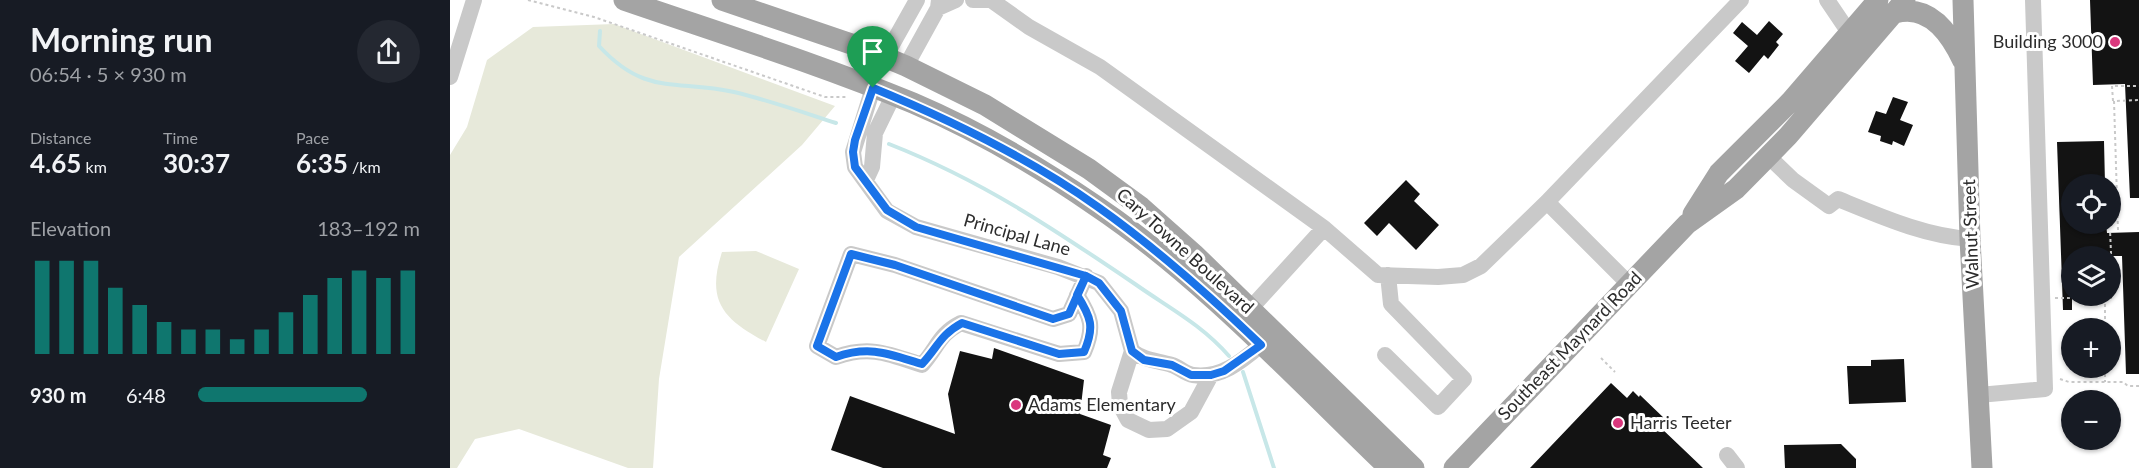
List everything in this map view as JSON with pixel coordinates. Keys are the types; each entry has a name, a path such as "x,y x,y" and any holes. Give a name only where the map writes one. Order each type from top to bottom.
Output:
{"main road":[{"name":"Cary Towne Boulevard","path":"624,0 883,92 966,129 1096,205 1138,236 1261,345 1389,468"},
{"name":"Cary Towne Boulevard","path":"722,0 906,66 985,105 1089,169 1150,215 1414,468"},
{"name":"Walnut Street","path":"1963,0 1970,239 1983,468"},
{"path":"1893,4 1905,10 1925,14 1940,24 1952,38 1965,66"},
{"name":"Southeast Maynard Road","path":"1454,468 1686,224 1719,173 1790,102 1850,34 1893,4"},
{"name":"Southeast Maynard Road","path":"1686,224 1736,189 1828,93 1893,4"},
{"path":"883,92 885,57"},
{"path":"883,92 906,66"}],"street":[{"path":"450,77 474,0"},
{"path":"885,57 917,0"},
{"path":"906,66 939,4 956,0"},
{"path":"973,0 991,0 1029,27 1100,67 1324,228 1378,275 1463,275 1481,266 1547,202 1741,0"},
{"path":"1827,0 1850,34"},
{"path":"1978,395 2045,389 2033,0"},
{"name":"Principal Lane","path":"883,92 853,152 855,167 887,210 916,227 1086,276 1099,283 1121,311 1132,351"},
{"path":"1768,156 1793,180 1829,206 1838,199 1919,230 1970,239"},
{"path":"1547,202 1629,284"},
{"path":"1250,309 1324,228"},
{"path":"1077,295 1090,317 1090,338 1084,352 1059,354 962,323 945,332 934,351 922,364 877,350 854,350 836,357 817,346 851,254 895,265 1053,319 1069,314 1077,295 1086,276"},
{"path":"1385,356 1438,406 1464,379 1391,304 1388,275"},
{"path":"1211,375 1191,412 1167,429 1149,430 1128,420 1120,405 1119,392 1132,351 1144,360 1172,365 1191,375 1211,375 1224,371 1261,345"}],"path":[{"path":"528,0 586,14 825,97 846,98"},
{"path":"2116,174 2112,86 2139,86"},
{"path":"2114,101 2139,100"},
{"path":"2053,298 2061,298"},
{"path":"1601,358 1615,372"},
{"path":"2055,374 2069,382 2105,382 2139,386"}],"shaded area":[{"path":"614,24 835,106 802,145 679,257 659,379 653,468 628,468 519,429 475,439 457,468 450,468 450,155 467,127 487,60 533,27"},
{"path":"756,251 799,269 766,342 751,334 729,316 722,307 716,284 722,252"}],"building":[{"name":"Building 3000","path":"2090,0 2139,0 2139,198 2130,198 2125,84 2093,85"},
{"path":"1769,21 1783,34 1776,42 1779,45 1768,59 1764,55 1749,73 1735,61 1748,46 1733,33 1742,22 1757,35"},
{"path":"1893,97 1908,102 1900,120 1913,125 1904,146 1893,141 1892,145 1880,141 1881,136 1868,132 1876,111 1886,114"},
{"path":"2104,141 2105,174 2061,174 2061,234 2139,232 2139,374 2126,374 2121,246 2061,246 2061,254 2057,142"},
{"path":"1406,180 1420,194 1414,201 1439,225 1416,250 1389,223 1377,236 1364,223"},
{"path":"2063,306 2072,306 2072,310 2063,310"},
{"name":"Adams Elementary","path":"994,348 1084,380 1080,414 1111,425 1103,455 1111,458 1107,468 883,468 831,450 850,396 955,434 948,394 960,351 992,359"},
{"path":"1904,359 1906,402 1849,404 1847,366 1871,366 1871,360"},
{"name":"Harris Teeter","path":"1611,383 1627,398 1633,391 1639,397 1640,395 1666,420 1660,427 1703,468 1530,468"},
{"path":"1841,444 1856,459 1856,468 1785,468 1784,445"}],"waterway":[{"path":"600,31 599,46 616,62 647,80 734,92 836,123"},
{"path":"889,144 955,173 1046,225 1184,317 1229,356"},
{"path":"1243,372 1274,468"}],"place":[{"name":"Building 3000","path":"2115,42"},
{"name":"Adams Elementary","path":"1016,405"},
{"name":"Harris Teeter","path":"1618,423"}],"route":[{"path":"873,88 853,152 855,167 879,202 896,218 916,227 1086,276 1077,295 1090,317 1090,338 1084,352 1059,354 962,323 945,332 934,351 922,364 877,350 854,350 836,357 817,346 851,254 895,265 1053,319 1069,314 1086,276 1099,283 1121,311 1132,351 1144,360 1172,365 1191,375 1211,375 1224,371 1261,345 1229,314 1138,236 1096,205 966,129 913,103 873,88"}]}
